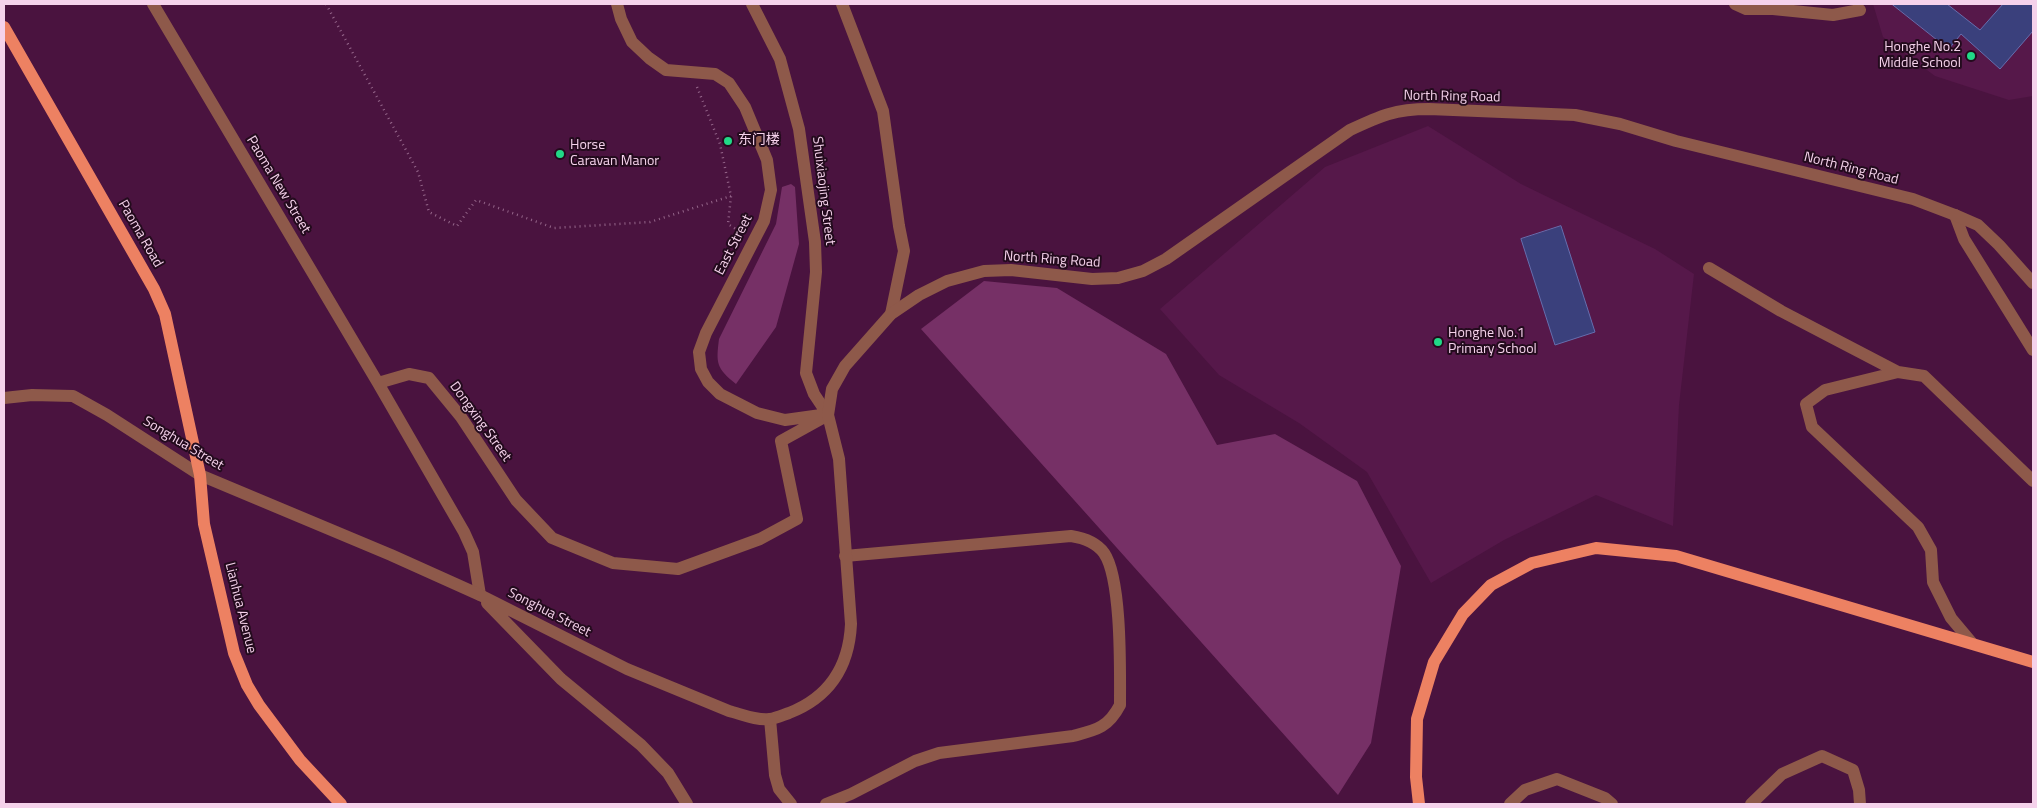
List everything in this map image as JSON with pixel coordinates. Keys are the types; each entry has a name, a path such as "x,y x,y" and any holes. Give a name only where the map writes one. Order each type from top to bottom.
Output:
{"main road":[{"name":"Paoma Road","path":"4,27 154,289 165,314 200,475"},
{"name":"Lianhua Avenue","path":"200,475 204,524 234,653 247,685 259,705 300,760 341,804"},
{"path":"1419,804 1416,777 1417,719 1434,662 1463,614 1491,585 1532,563 1596,548 1676,556 2033,662"}],"street":[{"name":"Paoma New Street","path":"153,4 378,382"},
{"name":"East Street","path":"617,4 621,19 632,42 649,58 666,70 715,74 728,83 745,107 767,160 771,190 764,221 706,333 699,352 701,369 708,382 720,394 756,413 785,420 828,415"},
{"name":"Shuixiaojing Street","path":"752,4 780,59 800,129 815,242 816,272 806,373 814,394 828,415"},
{"path":"842,4 883,111 904,251 891,314"},
{"path":"1735,4 1746,9 1773,9 1833,15 1860,10"},
{"name":"North Ring Road","path":"828,415 832,389 844,366 891,314 946,281 984,271 1011,270 1092,280 1118,278 1143,271 1166,259 1350,130 1381,115 1404,109 1575,115 1611,122 1676,141 1912,199 1955,214 1978,225 2033,283"},
{"path":"1955,214 1964,238 2033,350"},
{"path":"1709,268 1781,311 1898,372 1924,376 2033,482"},
{"path":"1898,372 1825,390 1806,404 1812,427 1918,527 1931,550 1933,582 1950,618 1972,643"},
{"name":"Dongxing Street","path":"378,382 409,374 429,378 461,417 516,500 552,538 613,563 678,568 760,540 797,519 781,441 828,415"},
{"path":"378,382 464,532 473,552 480,596 561,679 641,745 668,773 687,804"},
{"name":"Songhua Street","path":"4,398 32,395 73,396 107,415 200,475 391,555 480,596 627,669 728,710 746,716 770,719 802,708 818,697 834,680 844,662 850,644 851,624 839,458 828,415"},
{"path":"826,804 851,794 915,761 940,752 1073,736 1093,731 1106,725 1120,706 1118,608 1110,567 1104,553 1097,545 1084,538 1071,536 845,556"},
{"path":"770,719 775,774 779,789 792,804"},
{"path":"1751,804 1782,774 1822,756 1853,770 1859,790 1860,804"},
{"path":"1510,804 1525,790 1558,779 1605,798 1612,804"}],"path":[{"path":"326,4 418,172 429,212 457,226 476,200 554,228 650,222 731,196"},
{"path":"684,71 695,82 720,144 731,196 728,224 753,242"}],"shaded area":[{"name":"Honghe No.2 Middle School","path":"1873,4 2033,4 2033,96 2009,100 1935,76 1883,37"},
{"name":"Honghe No.1 Primary School","path":"1428,126 1521,184 1655,249 1694,274 1679,405 1673,526 1596,495 1504,540 1431,583 1367,472 1299,423 1219,375 1160,309 1325,167"},
{"path":"791,184 795,187 799,244 776,327 736,384 724,374 719,364 719,339 776,224 782,187"},
{"path":"984,281 1057,288 1166,354 1217,445 1275,434 1357,481 1401,566 1371,743 1338,795 921,329"}],"building":[{"path":"1892,4 1947,4 1980,30 2003,4 2033,4 2033,31 2000,69 1961,34 1949,49"},
{"path":"1561,226 1595,332 1555,345 1521,239"}],"place":[{"name":"Honghe No.2 Middle School","path":"1971,56"},
{"name":"东门楼","path":"728,141"},
{"name":"Horse Caravan Manor","path":"560,154"},
{"name":"Honghe No.1 Primary School","path":"1438,342"}]}
